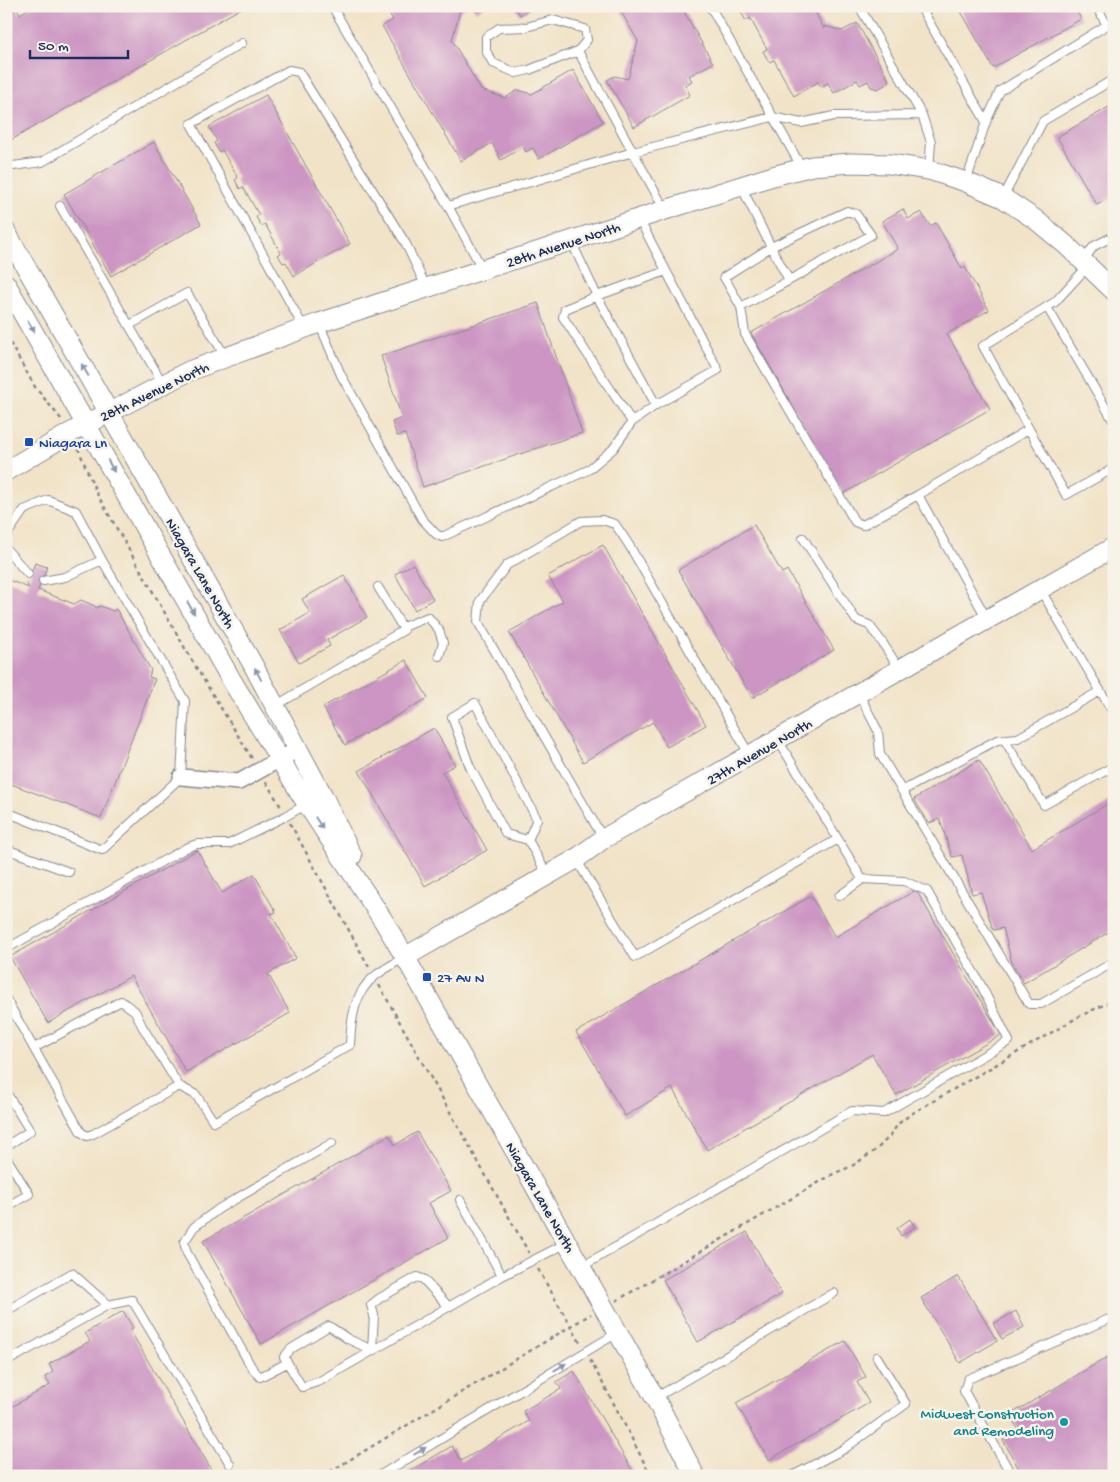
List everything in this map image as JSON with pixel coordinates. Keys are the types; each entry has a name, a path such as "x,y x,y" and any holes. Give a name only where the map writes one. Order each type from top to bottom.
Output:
{"street":[{"name":"28th Avenue North","path":"6,471 109,412 190,371 312,325 426,287 741,186 812,166 852,163 890,164 929,170 966,182 1003,198 1036,220 1066,245 1114,292"},
{"name":"Niagara Lane North","path":"6,232 248,654 323,796 383,920"},
{"name":"Niagara Lane North","path":"6,284 232,681 307,804 405,957 656,1398 695,1476"},
{"name":"27th Avenue North","path":"405,957 548,876 576,859 603,839 1114,547"},
{"path":"181,777 239,782 298,749"}],"lane":[{"path":"332,6 448,206 482,270"},
{"path":"710,6 802,169"},
{"path":"859,6 922,115 931,142 929,170"},
{"path":"920,6 986,122"},
{"path":"966,182 986,122 1000,91 1107,25 1096,6"},
{"path":"554,20 585,29 587,40 578,51 529,70 516,73 492,63 486,51 486,37 499,28 526,27 554,20"},
{"path":"6,167 42,162 242,43"},
{"path":"578,51 665,210"},
{"path":"426,287 406,244 299,72 289,70 191,124 312,325 422,519 436,534 442,537 588,470 613,449 632,422 656,405 718,370 639,219"},
{"path":"1003,198 1043,121 1114,79"},
{"path":"448,206 633,152 772,117 801,123 834,116 922,115"},
{"path":"741,186 770,247 789,280"},
{"path":"60,206 163,384"},
{"path":"741,306 871,236 856,214 847,211 770,247 724,277 741,306 744,334 855,522 863,526 1029,429"},
{"path":"1114,236 1094,246 1085,264 1055,302 983,346 1066,495 1114,468"},
{"path":"571,241 597,296 656,405"},
{"path":"632,422 563,317 565,309 666,271"},
{"path":"130,325 187,293 226,358"},
{"path":"1047,307 1114,422"},
{"path":"918,495 987,619"},
{"path":"6,536 24,510 48,500 76,511 102,560 185,701 181,777 102,850 6,812"},
{"path":"603,839 478,622 480,601 507,564 581,521 602,520 615,524 629,545 750,756"},
{"path":"803,538 856,620 869,625 900,670"},
{"path":"6,549 28,574"},
{"path":"43,580 65,577 102,560"},
{"path":"275,706 404,630 378,588"},
{"path":"1040,589 1114,714"},
{"path":"402,627 428,617 439,630 443,643 439,656"},
{"path":"902,791 997,740 1018,738 1100,691"},
{"path":"859,694 878,730 880,754 1030,1004 1041,1004 1114,962"},
{"path":"528,840 537,819 475,703 452,717 470,767 506,834 528,840 548,876"},
{"path":"778,740 863,879"},
{"path":"1004,740 1044,805 1114,766"},
{"path":"6,949 186,848 197,844 229,844 307,804"},
{"path":"576,859 635,957 838,839"},
{"path":"6,849 69,872"},
{"path":"581,1266 852,1111 884,1113 1009,1041 982,987 927,891 904,881 863,879 839,896"},
{"path":"34,1048 121,1001 135,1011 142,1026 179,1086 196,1095 214,1122 350,1044 355,1004 366,984 374,976 405,957"},
{"path":"6,1000 81,1132 87,1136 179,1086"},
{"path":"6,1092 30,1131 6,1146"},
{"path":"287,1363 260,1377 252,1368 187,1254 184,1242 194,1227 220,1208 332,1143"},
{"path":"6,1157 29,1194 6,1207"},
{"path":"460,1200 502,1276"},
{"path":"372,1350 329,1326 291,1349 284,1357 302,1387 320,1380 502,1276 567,1242"},
{"path":"6,1311 72,1273 108,1305"},
{"path":"372,1350 374,1316 371,1305 417,1277 424,1279 449,1307"},
{"path":"656,1398 834,1293"},
{"path":"6,1362 108,1305 132,1300 230,1464"},
{"path":"1012,1476 964,1391 968,1379 1114,1317"},
{"path":"378,1476 619,1333"},
{"path":"792,1476 844,1449 906,1404 877,1357"}],"path":[{"path":"6,336 35,387 62,421"},
{"path":"78,448 96,492 136,564 286,816 418,1057 613,1402 651,1476"},
{"path":"617,1300 835,1173 852,1166 876,1150 890,1136 898,1124 911,1114 1080,1016 1114,1000"},
{"path":"323,1476 592,1314"}],"building":[{"path":"33,6 245,6 6,143 6,14 17,8 20,14"},
{"path":"393,6 467,6 460,11 452,40 481,90 505,98 518,90 532,94 573,70 603,122 539,159 533,148 526,152 523,147 501,160 492,143 461,161 382,26 393,20 388,11 394,8"},
{"path":"473,6 485,6 476,12"},
{"path":"514,6 535,6 520,15"},
{"path":"609,6 681,6 713,63 689,76 692,81 685,85 690,95 634,127 607,80 615,76 628,79 638,41 620,10"},
{"path":"743,6 812,6 824,29 825,26 842,31 857,23 890,82 878,89 871,87 868,81 860,85 857,80 834,93 828,83 821,87 818,82 794,96 774,60 769,62 763,51 767,49 750,18 746,21 740,10 744,8"},
{"path":"958,6 1074,6 1081,19 993,68"},
{"path":"266,95 350,244 294,276 286,262 283,263 278,255 281,253 265,224 261,226 256,217 259,215 243,187 240,189 235,180 238,178 222,150 219,152 214,143 217,141 209,127"},
{"path":"1114,104 1114,195 1097,205 1057,137"},
{"path":"154,142 201,224 111,276 64,194"},
{"path":"903,209 908,219 921,212 930,226 936,223 962,269 965,267 989,310 947,334 990,409 843,494 751,333 898,249 882,221"},
{"path":"538,303 582,433 423,487 405,434 397,436 392,422 402,418 381,356"},
{"path":"754,525 782,573 787,570 834,650 752,698 678,570"},
{"path":"603,545 706,725 667,747 653,722 583,762 509,632 563,601 548,576"},
{"path":"35,563 47,567 38,590 74,604 81,600 96,608 100,606 113,611 116,609 151,670 149,677 155,679 101,818 6,782 6,579 29,588 27,584"},
{"path":"413,564 433,599 415,610 395,574"},
{"path":"344,575 367,617 327,640 330,646 299,663 280,630 310,613 302,599"},
{"path":"406,660 428,698 345,745 323,707"},
{"path":"434,728 455,765 442,772 487,850 425,886 359,771"},
{"path":"979,760 1032,849 1114,800 1114,929 1024,983 1012,963 1003,928 993,930 981,892 972,894 962,855 952,857 940,819 929,823 914,799"},
{"path":"197,850 222,893 254,874 276,912 271,914 296,958 268,974 290,1013 186,1072 131,976 48,1023 10,957"},
{"path":"916,890 1001,1035 896,1095 872,1054 707,1150 672,1088 625,1116 576,1032 811,896 835,937"},
{"path":"417,1132 451,1191 429,1203 448,1238 261,1344 203,1241 389,1135 395,1145"},
{"path":"910,1219 915,1227 901,1236 897,1228"},
{"path":"747,1232 782,1294 698,1342 663,1280"},
{"path":"958,1276 997,1341 960,1363 921,1298"},
{"path":"123,1311 133,1328 130,1330 215,1476 6,1476 6,1410 50,1385 45,1377 53,1372 49,1364 90,1341 85,1333"},
{"path":"1016,1311 1024,1327 1002,1339 993,1324"},
{"path":"845,1341 866,1377 857,1382 869,1403 769,1460 736,1403"},
{"name":"Midwest Construction and Remodeling","path":"1108,1357 1114,1366 1114,1476 1023,1476 1003,1440 1019,1430 1009,1415"},
{"path":"574,1371 635,1475 401,1476 452,1446 461,1461 529,1421 523,1411 561,1389 556,1382"}],"place":[{"name":"Niagara Ln","path":"29,442"},
{"name":"27 Av N","path":"427,977"},
{"name":"Midwest Construction and Remodeling","path":"1064,1422"}]}
